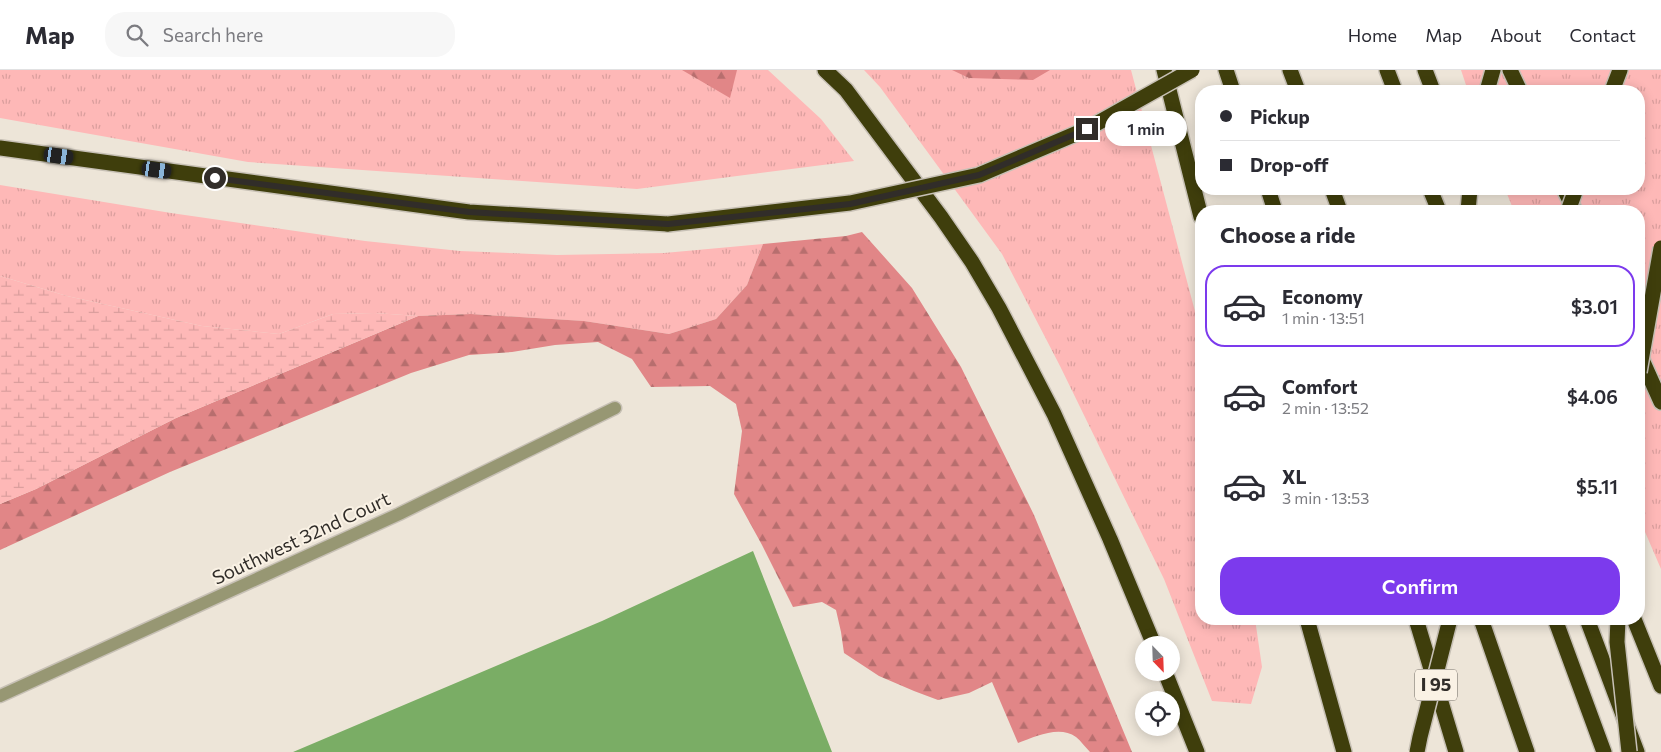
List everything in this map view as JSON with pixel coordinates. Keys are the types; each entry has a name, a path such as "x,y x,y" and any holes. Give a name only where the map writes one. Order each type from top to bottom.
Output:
{"highway":[{"path":"825,70 846,90 942,217 972,262 1025,356 1054,414 1114,548 1150,636"},
{"path":"1164,70 1195,193"},
{"path":"0,148 469,212 668,224 850,204 979,175 1087,129 1192,70"},
{"path":"1226,70 1231,85"},
{"path":"1290,70 1296,85"},
{"path":"1387,70 1393,85"},
{"path":"1425,70 1431,85"},
{"path":"1488,85 1492,70"},
{"path":"1510,70 1517,85"},
{"path":"1614,85 1620,70"},
{"path":"1645,338 1661,248"},
{"path":"1645,366 1661,402"},
{"path":"1309,625 1344,752"},
{"name":"I 95","path":"1418,625 1456,752"},
{"path":"1417,752 1448,625"},
{"path":"1483,625 1528,752"},
{"path":"1557,625 1604,752"},
{"path":"1589,625 1637,752"},
{"path":"1618,625 1617,642 1629,752"},
{"path":"1636,625 1661,686"},
{"path":"1168,681 1196,752"}],"street":[{"name":"Southwest 32nd Court","path":"0,696 399,514 614,408"}],"green space":[{"path":"0,70 768,70 821,119 854,161 637,189 248,162 0,118"},
{"path":"682,70 737,70 730,98"},
{"path":"864,70 1131,70 1195,311 1195,625 1256,625 1262,667 1251,704 1212,701 1164,579 1060,366 1002,254 880,87"},
{"path":"952,70 1050,70 1033,80 969,78"},
{"path":"1461,70 1661,70 1661,569 1645,532 1645,205 1512,205 1507,195 1645,195 1645,85 1466,85"},
{"path":"0,185 171,213 365,241 460,251 557,255 664,253 763,244 747,285 716,319 669,334 584,321 471,314 418,316 375,313 333,314 279,334 202,326 67,296 0,276"},
{"path":"862,232 912,288 961,367 1034,515 1132,752 1090,752 1076,737 1062,732 1039,735 1018,743 992,682 969,693 938,700 879,676 844,653 836,610 822,602 793,607 734,494 742,431 736,404 710,386 651,387 632,359 598,342 469,355 411,373 170,472 0,550 0,504 36,489 176,418 418,316 471,314 584,321 669,334 716,319 747,285 763,244 846,236"},
{"path":"0,276 67,296 202,326 279,334 333,314 375,313 418,316 176,418 36,489 0,504"}],"shaded area":[{"path":"753,551 832,752 293,752 602,621"}],"route":[{"path":"215,178 469,212 668,224 850,204 979,175 1087,129"}]}
